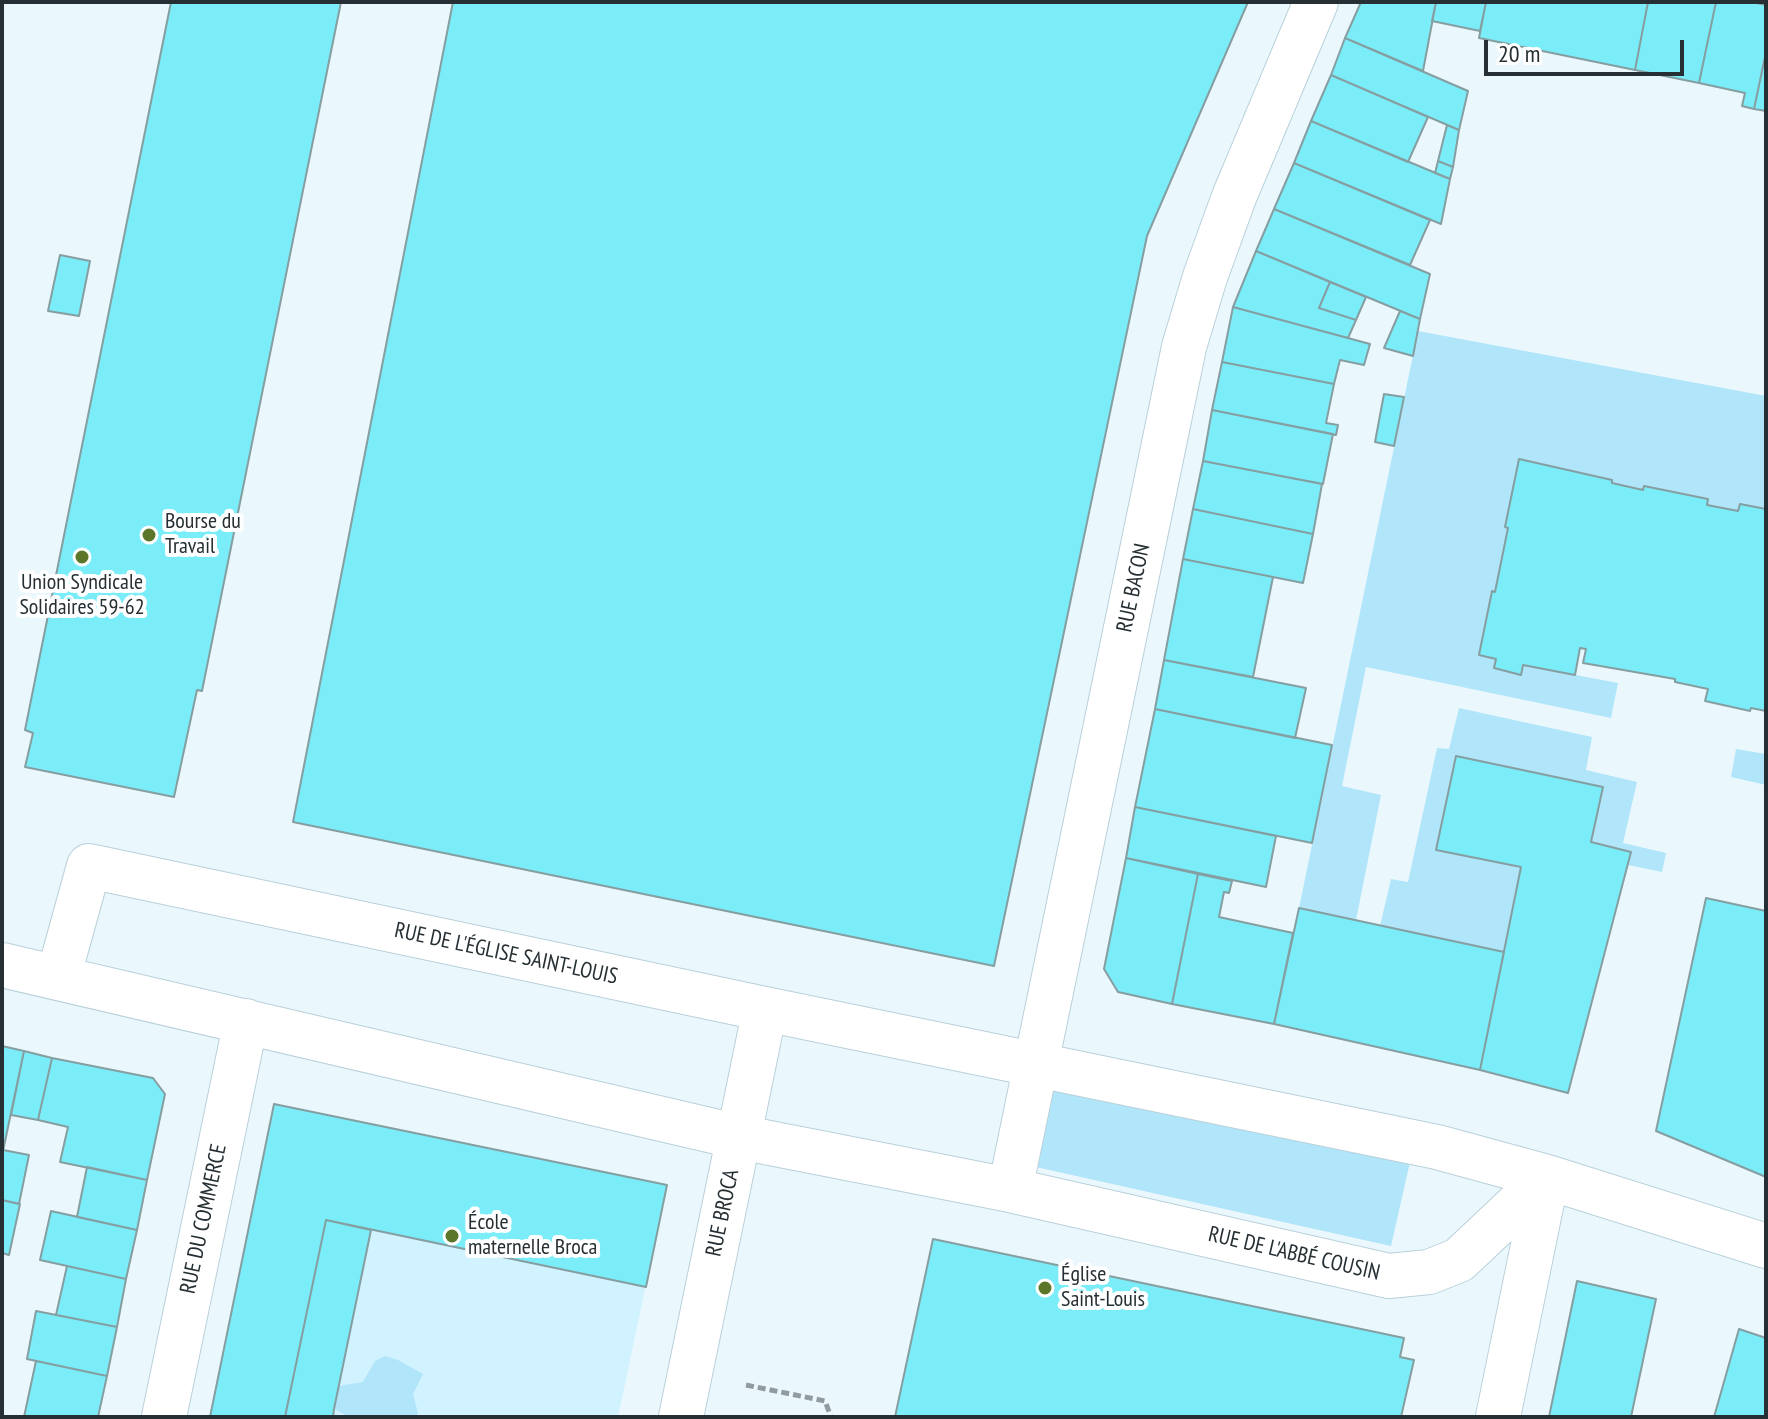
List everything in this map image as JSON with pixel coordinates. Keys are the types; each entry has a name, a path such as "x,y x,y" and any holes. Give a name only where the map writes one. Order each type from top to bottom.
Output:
{"street":[{"name":"RUE BACON","path":"1010,1190 1184,347 1234,197 1316,2"},
{"name":"RUE DE L'ÉGLISE SAINT-LOUIS","path":"58,978 89,866 1036,1064"},
{"path":"2,965 739,1137 1010,1190"},
{"name":"RUE BROCA","path":"681,1417 765,1009"},
{"name":"RUE DU COMMERCE","path":"164,1417 246,1021"},
{"path":"1036,1064 1437,1147 1547,1177 1766,1246"},
{"path":"1498,1417 1547,1177"},
{"name":"RUE DE L'ABBÉ COUSIN","path":"1010,1190 1389,1276 1429,1272 1459,1260 1547,1177"}],"path":[{"path":"690,1375 825,1401 831,1417"}],"shaded area":[{"path":"1418,331 1766,396 1766,509 1738,511 1707,505 1707,498 1645,486 1643,490 1612,483 1612,480 1519,460 1495,592 1491,592 1479,655 1496,659 1495,669 1520,675 1523,665 1618,683 1611,718 1366,667 1342,786 1381,795 1356,920 1299,908"},
{"path":"1459,708 1592,737 1586,770 1637,782 1623,843 1666,853 1662,872 1628,865 1630,852 1591,842 1436,850 1521,867 1504,952 1380,926 1391,879 1408,882 1437,748 1449,749"},
{"path":"1736,749 1766,754 1766,785 1731,777"},
{"path":"1055,1083 1410,1162 1391,1246 1036,1167"},
{"name":"École maternelle Broca","path":"274,1104 667,1185 618,1417 210,1417"},
{"path":"385,1356 423,1374 413,1394 418,1413 416,1417 349,1417 334,1409 339,1386 363,1382 375,1361"}],"building":[{"name":"Bourse du Travail","path":"171,2 341,2 202,691 197,690 174,797 25,767 33,733 25,730"},
{"path":"453,2 1248,2 1147,236 994,966 293,822"},
{"path":"1361,2 1436,2 1423,71 1345,38"},
{"path":"1436,2 1486,2 1480,31 1432,21"},
{"path":"1486,2 1648,2 1635,70 1479,38"},
{"path":"1648,2 1716,2 1699,83 1635,70"},
{"path":"1716,2 1766,5 1766,52 1754,109 1742,106 1745,93 1699,83"},
{"path":"1345,38 1468,91 1459,130 1331,75"},
{"path":"1766,52 1766,111 1754,109"},
{"path":"1331,75 1428,117 1408,162 1311,121"},
{"path":"1311,121 1450,179 1441,224 1294,163"},
{"path":"1447,125 1459,130 1453,167 1438,161"},
{"path":"1438,161 1453,167 1450,179 1435,173"},
{"path":"1294,163 1430,220 1410,265 1274,209"},
{"path":"1274,209 1430,274 1420,319 1256,251"},
{"path":"1256,251 1330,282 1319,308 1356,320 1348,338 1233,307"},
{"path":"60,255 90,261 79,316 48,311"},
{"path":"1330,282 1366,297 1356,320 1319,308"},
{"path":"1233,307 1370,344 1364,365 1340,360 1334,384 1222,362"},
{"path":"1400,311 1420,319 1413,356 1384,348"},
{"path":"1222,362 1334,384 1326,423 1338,425 1336,435 1212,410"},
{"path":"1384,394 1404,397 1394,446 1375,442"},
{"path":"1212,410 1333,434 1323,484 1203,461"},
{"path":"1519,459 1643,490 1644,486 1708,499 1707,505 1738,511 1740,504 1766,509 1766,711 1751,708 1750,711 1705,701 1708,689 1675,682 1675,679 1583,663 1586,649 1580,648 1575,675 1523,665 1521,675 1494,668 1496,659 1479,655 1492,591 1495,592"},
{"path":"1203,461 1322,484 1313,534 1193,509"},
{"path":"1193,509 1313,534 1303,583 1183,559"},
{"path":"1183,559 1273,577 1253,677 1164,660"},
{"path":"1164,660 1306,688 1295,738 1155,709"},
{"path":"1155,709 1332,745 1312,843 1135,807"},
{"path":"1456,756 1603,787 1591,842 1631,852 1568,1093 1480,1070 1521,867 1436,850"},
{"path":"1135,807 1276,836 1266,887 1126,858"},
{"path":"1126,858 1198,874 1172,1004 1118,992 1104,969"},
{"path":"1198,874 1232,881 1229,893 1224,892 1219,917 1293,933 1274,1024 1172,1004"},
{"path":"1706,898 1766,911 1766,1177 1656,1131"},
{"path":"1299,908 1504,952 1480,1070 1274,1024"},
{"path":"2,1046 24,1051 3,1151 2,1151"},
{"path":"24,1051 52,1058 38,1120 11,1115"},
{"path":"52,1058 153,1078 165,1094 147,1180 60,1162 68,1127 38,1120"},
{"path":"274,1104 667,1185 646,1287 326,1220 285,1417 210,1417"},
{"path":"3,1150 29,1155 19,1204 2,1200"},
{"path":"87,1167 147,1180 137,1230 77,1217"},
{"path":"2,1200 20,1204 9,1255 2,1253"},
{"path":"51,1211 137,1230 126,1279 40,1260"},
{"path":"326,1220 371,1230 333,1417 285,1417"},
{"name":"Église Saint-Louis","path":"933,1239 1404,1338 1400,1357 1414,1360 1401,1417 895,1417"},
{"path":"67,1266 126,1279 117,1327 56,1315"},
{"path":"1577,1281 1656,1299 1631,1417 1549,1417"},
{"path":"36,1311 117,1327 107,1376 27,1359"},
{"path":"1739,1329 1766,1338 1766,1417 1714,1417"},
{"path":"36,1361 107,1376 98,1417 24,1417"}],"place":[{"name":"Bourse du Travail","path":"149,535"},
{"name":"Union Syndicale Solidaires 59-62","path":"82,557"},
{"name":"École maternelle Broca","path":"452,1236"},
{"name":"Église Saint-Louis","path":"1045,1288"}]}
